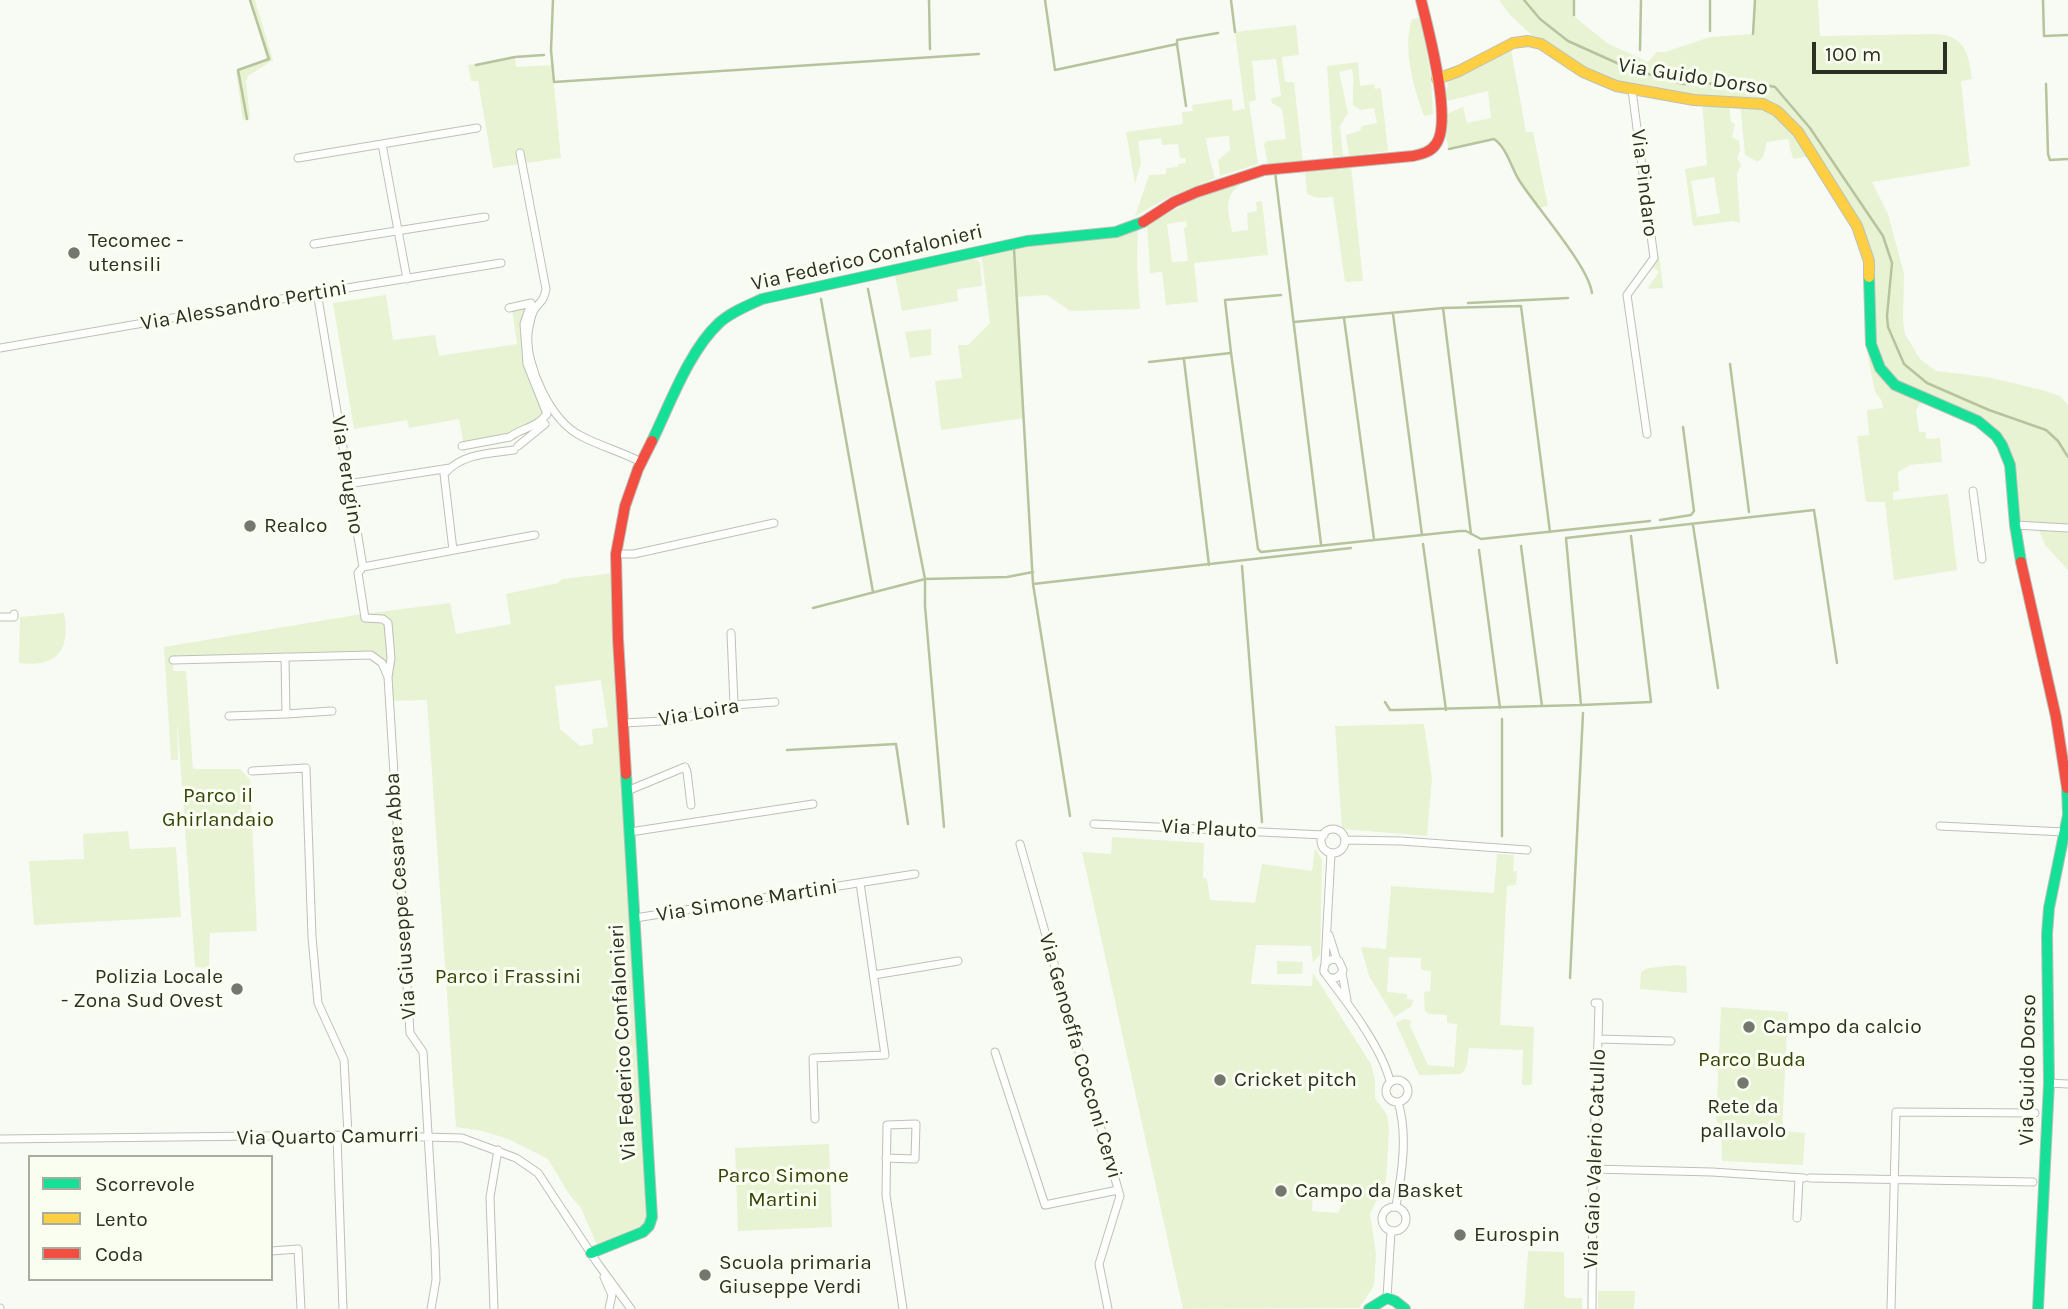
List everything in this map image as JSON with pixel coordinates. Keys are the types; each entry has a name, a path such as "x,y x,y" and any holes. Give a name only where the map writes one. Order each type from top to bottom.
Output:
{"street":[{"path":"1421,0 1437,79"},
{"name":"Via Guido Dorso","path":"1437,79 1459,71 1510,44 1528,41 1541,44 1592,76 1632,90 1694,100 1763,104 1777,111 1790,124 1844,203 1864,243 1871,274 1871,344 1880,368 1895,385 1978,421 1996,436 2002,445 2010,466 2015,525 2056,717 2067,791 2068,816 2049,908 2049,1083 2038,1309"},
{"name":"Via Federico Confalonieri","path":"591,1253 643,1232 652,1217 617,628 616,554 625,506 641,462 698,348 718,324 744,306 780,294 1027,241 1116,232 1147,220 1174,202 1197,192 1264,170 1421,154 1433,148 1440,138 1437,79"},
{"name":"Via Pindaro","path":"1632,90 1654,258 1627,295 1647,434"},
{"path":"298,159 477,128"},
{"path":"382,144 407,279"},
{"path":"520,153 546,289 544,300 533,311 528,335 534,368 543,394 557,414 579,435 641,462"},
{"path":"314,244 485,216"},
{"name":"Via Alessandro Pertini","path":"0,348 317,292 501,263"},
{"name":"Via Perugino","path":"317,292 363,567 358,573 365,618 383,619 388,623 391,658 388,677"},
{"path":"462,446 510,437 516,432 530,429 547,414 527,364 524,324 531,303 509,308"},
{"name":"Via Perugino","path":"354,483 450,467 469,456 516,448 557,414"},
{"path":"450,467 444,474 453,550"},
{"path":"1973,491 1982,559"},
{"path":"616,554 634,554 774,523"},
{"path":"2015,525 2068,528"},
{"path":"363,567 535,535"},
{"path":"0,617 14,617 14,614"},
{"path":"731,633 734,705"},
{"path":"173,660 371,655 382,663 388,677"},
{"path":"285,657 286,714"},
{"name":"Via Giuseppe Cesare Abba","path":"388,677 409,1023 410,1033 423,1052 436,1280 431,1309"},
{"name":"Via Loira","path":"624,723 681,720 734,705 775,702"},
{"path":"229,716 332,711"},
{"path":"627,791 685,767 691,805"},
{"path":"252,771 306,768 312,937 318,1003 344,1060 348,1135"},
{"path":"629,832 813,804"},
{"name":"Via Plauto","path":"1094,824 1324,835 1330,830 1337,830 1346,840 1527,850"},
{"path":"1940,826 2064,832"},
{"path":"1324,835 1322,845 1331,853"},
{"path":"1331,853 1341,850 1346,840"},
{"name":"Via Genoeffa Cocconi Cervi","path":"1020,844 1120,1195 1099,1264 1108,1309"},
{"path":"1331,853 1324,972 1387,1066 1391,1081"},
{"name":"Via Simone Martini","path":"635,918 915,874"},
{"name":"Via Simone Martini","path":"816,1119 813,1058 885,1055 860,883"},
{"path":"1327,927 1330,943 1341,964 1345,994 1351,1010"},
{"path":"1325,963 1331,959 1337,960"},
{"path":"874,975 958,961"},
{"path":"1328,977 1334,978 1342,973"},
{"path":"1595,1003 1599,1003 1598,1039"},
{"name":"Via Gaio Valerio Catullo","path":"1591,1309 1598,1039 1671,1041"},
{"path":"995,1052 1045,1205 1118,1190"},
{"path":"1401,1080 1407,1086 1408,1095 1398,1102 1392,1101 1387,1095 1386,1088 1391,1081 1401,1080"},
{"path":"2049,1083 2068,1084"},
{"path":"1396,1206 1403,1149 1402,1114 1398,1102"},
{"path":"1891,1309 1896,1112 2035,1113"},
{"path":"886,1158 915,1159 916,1124 887,1125 886,1158 886,1195 904,1309"},
{"name":"Via Quarto Camurri","path":"0,1139 348,1135 462,1138 498,1150 538,1172 631,1309"},
{"path":"337,1136 344,1309"},
{"path":"494,1309 490,1197 498,1150"},
{"path":"1593,1168 1712,1171 1804,1178 2033,1182"},
{"path":"1797,1218 1804,1178"},
{"path":"1396,1206 1403,1210 1407,1220 1401,1229 1391,1231 1385,1227 1382,1218 1386,1209 1396,1206"},
{"path":"1387,1298 1391,1231"},
{"path":"273,1251 298,1250 301,1309"},
{"name":"Via Quarto Camurri","path":"598,1264 611,1292 609,1309"},
{"path":"1371,1308 1378,1300 1387,1298 1395,1300 1403,1308"}],"green space":[{"path":"250,0 255,0 273,60 248,76 246,81 250,119 243,120 236,72 265,61 266,57"},
{"path":"1499,0 1574,0 1574,16 1607,43 1648,62 1657,52 1665,52 1710,37 1753,34 1755,0 1818,0 1820,36 1935,34 1945,35 1959,42 1967,54 1972,79 1961,81 1970,166 1872,182 1888,214 1904,274 1905,334 1920,359 1936,371 1987,377 2042,390 2060,396 2068,405 2068,570 2045,545 2038,528 2015,525 2012,487 1996,436 1923,397 1916,411 1919,432 1926,432 1926,439 1940,438 1942,462 1910,465 1898,472 1899,491 1893,492 1893,500 1948,494 1957,570 1894,580 1885,502 1866,502 1857,436 1869,435 1867,410 1883,408 1882,401 1875,392 1866,347 1871,343 1864,243 1813,156 1793,159 1788,139 1767,142 1763,157 1758,162 1745,155 1740,103 1729,102 1731,122 1735,124 1732,137 1739,141 1740,151 1737,158 1741,165 1737,174 1740,223 1733,221 1693,226 1685,169 1707,165 1702,100 1616,86 1541,44 1510,15","holes":["1714,177 1720,213 1697,217 1691,181"]},
{"path":"1421,18 1431,78 1433,114 1424,116 1413,81 1408,43 1412,19"},
{"path":"1296,25 1299,55 1282,57 1285,82 1294,82 1303,162 1268,166 1264,144 1267,141 1286,139 1282,109 1272,103 1271,98 1281,96 1276,59 1252,61 1256,100 1249,102 1258,164 1220,176 1218,160 1230,150 1229,136 1206,138 1215,178 1171,196 1135,216 1149,175 1166,174 1166,168 1186,163 1185,158 1180,158 1178,144 1162,145 1161,138 1138,141 1141,163 1135,184 1126,132 1183,124 1182,112 1193,111 1192,105 1232,99 1233,111 1245,109 1235,32"},
{"path":"1510,44 1526,132 1533,132 1548,206 1537,208 1500,144 1494,139 1449,149 1444,131 1444,115 1463,107 1467,123 1491,118 1488,91 1443,102 1449,80"},
{"path":"515,57 516,67 552,65 561,158 493,168 478,81 471,81 468,65"},
{"path":"1358,62 1360,86 1374,84 1375,89 1381,88 1388,151 1349,156 1346,135 1360,131 1362,126 1377,123 1374,108 1360,110 1353,105 1352,69 1339,72 1348,113 1340,126 1343,156 1333,156 1327,66"},
{"path":"1351,165 1363,281 1345,282 1333,197 1318,198 1307,194 1305,169"},
{"path":"1239,182 1241,184 1229,200 1232,232 1248,230 1247,213 1257,211 1256,202 1262,201 1268,255 1194,263 1198,302 1166,305 1162,272 1150,273 1147,224 1209,192","holes":["1186,221 1187,227 1184,228 1188,261 1172,262 1167,224"]},
{"path":"1138,223 1140,309 1070,311 1047,295 1017,297 1024,418 941,430 935,381 962,378 958,345 968,345 990,323 981,252"},
{"path":"1659,254 1663,288 1647,289 1659,272 1653,267"},
{"path":"972,258 980,262 982,286 957,289 958,301 902,311 895,275"},
{"path":"386,295 393,340 435,335 439,356 517,344 512,308 531,304 523,324 547,414 508,436 464,445 459,419 409,428 407,420 354,429 333,303"},
{"path":"931,329 931,355 910,358 905,332"},
{"path":"615,573 651,1222 599,1250 581,1208 569,1194 548,1159 508,1139 483,1131 456,1127 427,700 388,701 386,675 371,655 173,661 173,671 186,671 193,769 240,769 250,780 257,931 210,933 209,968 195,967 177,717 178,760 171,760 164,647 362,614 450,603 456,634 511,624 506,594 558,583 562,579","holes":["601,680 608,727 592,729 593,744 580,746 560,729 555,686"]},
{"path":"64,613 65,637 58,654 43,662 19,663 20,617"},
{"path":"1424,724 1432,778 1427,836 1342,829 1335,726"},
{"path":"128,831 130,849 176,847 181,917 34,925 29,861 84,859 83,834"},
{"path":"1112,837 1204,843 1203,878 1207,879 1210,900 1255,903 1262,864 1312,871 1315,848 1322,860 1320,955 1313,962 1311,946 1256,945 1251,984 1312,986 1313,973 1371,1064 1375,1080 1375,1098 1387,1115 1389,1128 1386,1181 1370,1214 1376,1253 1374,1286 1359,1308 1183,1309 1082,852 1111,854","holes":["1313,1185 1333,1195 1337,1187 1348,1192 1338,1213 1312,1211"]},
{"path":"1497,854 1514,855 1513,871 1517,871 1516,885 1507,886 1500,1025 1534,1027 1532,1085 1522,1085 1523,1050 1469,1048 1467,1065 1461,1074 1419,1075 1396,1023 1404,1019 1411,1020 1410,1026 1428,1065 1454,1067 1457,1024 1447,1023 1447,1015 1429,1014 1425,1011 1424,992 1430,991 1431,971 1421,970 1421,958 1389,957 1387,992 1407,994 1407,999 1413,1000 1412,1006 1394,1017 1369,976 1361,947 1386,949 1391,886 1494,893"},
{"path":"1277,961 1303,962 1302,974 1277,974"},
{"path":"1686,966 1687,993 1640,989 1641,972 1648,968"},
{"name":"Parco Buda","path":"1721,1007 1788,1012 1782,1131 1805,1133 1803,1165 1722,1161 1721,1126 1716,1120"},
{"name":"Parco Simone Martini","path":"829,1144 832,1227 738,1231 735,1148"},
{"path":"1528,1251 1564,1252 1564,1295 1567,1298 1582,1298 1582,1309 1524,1309"},
{"path":"1598,1291 1635,1291 1634,1309 1598,1309"}],"waterway":[{"path":"247,119 238,70 269,59 250,0"},
{"path":"553,0 551,50 554,82 979,54"},
{"path":"929,0 930,49"},
{"path":"1045,0 1055,70 1177,44 1186,106"},
{"path":"1231,0 1235,32"},
{"path":"1524,0 1540,19 1568,41 1628,68 1683,84 1755,83 1775,87 1810,128 1883,236 1892,263 1888,327 1904,364 1927,383 1989,410 2046,430 2058,441 2068,457"},
{"path":"1574,0 1574,15"},
{"path":"1640,50 1641,0"},
{"path":"1710,0 1710,31"},
{"path":"1753,34 1755,0"},
{"path":"2043,0 2044,36 2068,35"},
{"path":"1177,44 1177,40 1218,33"},
{"path":"476,65 515,57 544,55"},
{"path":"2046,84 2048,154 2050,160 2068,159"},
{"path":"1449,149 1494,139 1498,143 1506,152 1519,180 1581,267 1592,293"},
{"path":"1275,172 1321,544"},
{"path":"1014,249 1033,584 1070,816"},
{"path":"813,608 925,579 868,289"},
{"path":"1231,353 1225,300 1281,295"},
{"path":"1468,303 1568,298"},
{"path":"821,299 873,592"},
{"path":"1294,322 1443,308 1521,306 1550,532"},
{"path":"1443,308 1471,534"},
{"path":"1393,314 1422,535"},
{"path":"1344,318 1374,539"},
{"path":"1149,362 1231,353 1258,549 1261,552 1460,531 1466,531 1481,539 1650,521"},
{"path":"1184,360 1209,565"},
{"path":"1730,364 1749,512"},
{"path":"1660,520 1691,515 1694,511 1683,427"},
{"path":"1385,702 1390,710 1581,705 1566,538 1814,510 1837,663"},
{"path":"1693,525 1718,688"},
{"path":"1581,705 1651,702 1631,536"},
{"path":"1423,544 1446,710"},
{"path":"1521,546 1542,706"},
{"path":"1033,584 1351,548"},
{"path":"1479,550 1500,708"},
{"path":"1242,566 1262,822"},
{"path":"944,827 925,579 1007,577 1033,572"},
{"path":"1570,978 1583,713"},
{"path":"1502,719 1502,836"},
{"path":"787,750 896,744 908,824"}],"traffic: fast":[{"path":"652,441 681,379 708,335 729,316 762,299 1027,241 1116,232 1143,222"},
{"path":"1869,277 1871,344 1880,368 1895,385 1978,421 1996,436 2002,445 2010,465 2021,562"},
{"path":"591,1253 643,1232 652,1217 626,774"},
{"path":"2038,1309 2049,1083 2047,934 2049,908 2068,815 2067,788"},
{"path":"1369,1309 1387,1298 1405,1309"}],"traffic: slow":[{"path":"1437,79 1459,71 1513,43 1528,41 1541,44 1583,72 1616,86 1694,100 1763,104 1777,111 1798,132 1857,226 1869,261 1869,277"}],"traffic: jam":[{"path":"1143,222 1174,202 1197,192 1264,170 1413,156 1432,149 1441,132 1441,96 1421,0"},
{"path":"626,774 616,554 625,506 638,469 652,441"},
{"path":"2021,562 2056,717 2067,788"}],"place":[{"name":"Tecomec - utensili","path":"74,253"},
{"name":"Realco","path":"250,526"},
{"name":"Polizia Locale - Zona Sud Ovest","path":"237,989"},
{"name":"Campo da calcio","path":"1749,1027"},
{"name":"Cricket pitch","path":"1220,1080"},
{"name":"Rete da pallavolo","path":"1743,1083"},
{"name":"Campo da Basket","path":"1281,1191"},
{"name":"Eurospin","path":"1460,1235"},
{"name":"Scuola primaria Giuseppe Verdi","path":"705,1275"}],"park label":[{"name":"Parco il Ghirlandaio","path":"218,808"},
{"name":"Parco i Frassini","path":"508,977"}]}
